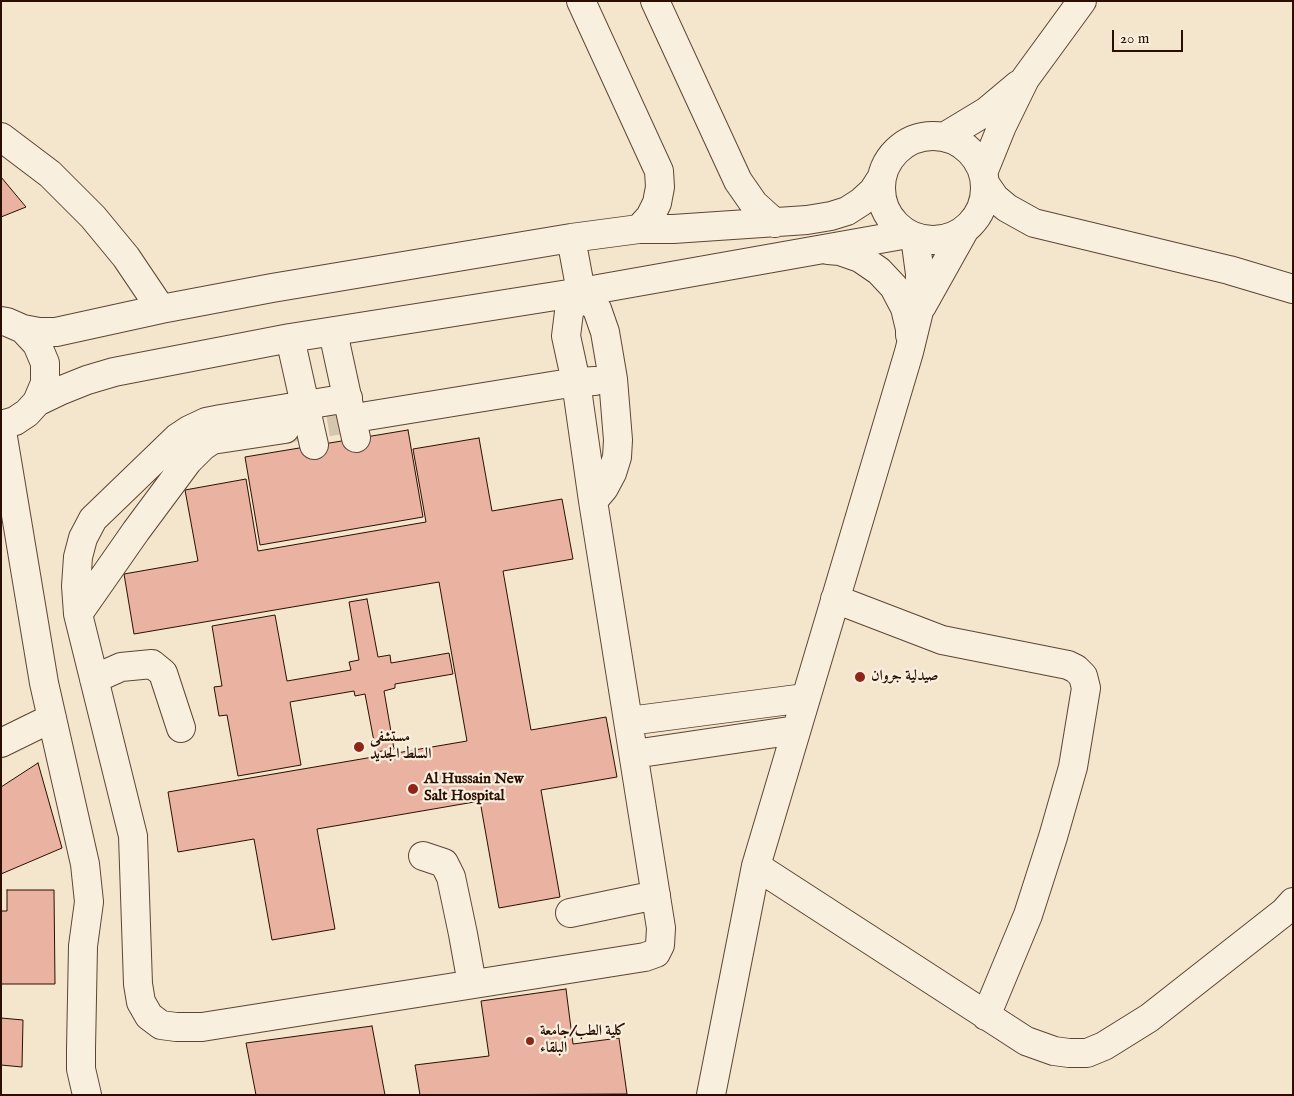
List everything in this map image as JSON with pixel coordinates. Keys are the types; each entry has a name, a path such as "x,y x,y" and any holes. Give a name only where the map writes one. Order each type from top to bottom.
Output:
{"street":[{"path":"581,1 659,171 660,187 657,203 650,217 639,229"},
{"path":"655,1 738,181 754,204 775,223"},
{"path":"919,311 965,230 978,216 984,202 985,179 1002,126 1025,79 1082,1"},
{"path":"944,137 986,111 1025,79"},
{"path":"12,325 39,332 56,332 161,309 272,288 571,238 639,229 775,223 831,216 847,211 873,191 882,177 888,162 898,149 912,140 928,136 944,137 961,144 975,156 995,198 1007,208 1034,223"},
{"path":"1,138 50,174 92,217 126,257 161,309"},
{"path":"711,1095 756,866 909,352 919,311 920,274 912,236 895,223 886,210 881,193 882,177"},
{"path":"83,1092 81,1048 83,946 89,902 85,864 44,683 1,425 21,417 37,402 62,390 114,372 290,338 581,292 817,249 912,236 932,241 948,238 965,230 1012,223 1034,223 1220,268 1293,289"},
{"path":"571,238 581,292 597,309 602,320 613,379 618,440 617,457 612,473 604,488 593,501"},
{"path":"817,249 840,251 860,258 880,271 890,282 905,308 910,329 909,352"},
{"path":"581,292 574,301 566,324 566,336 576,382 593,501 661,928 660,945 656,953 645,957 202,1027 176,1027 161,1024 150,1016 142,1002 138,984 133,836 78,614 76,586 78,557 83,538 93,519 177,438 188,430 206,422 306,405 357,417 576,382 613,379"},
{"path":"12,325 37,344 45,363 45,383 37,402"},
{"path":"334,332 357,417"},
{"path":"290,338 314,445"},
{"path":"78,614 188,461 203,446 212,440 285,429"},
{"path":"835,599 942,640 1068,665 1076,669 1082,676 1086,688 1073,766 1061,810 1028,915 986,1016"},
{"path":"94,679 122,667 152,664 163,673 181,728"},
{"path":"629,721 805,698"},
{"path":"1,743 52,718"},
{"path":"634,754 796,730"},
{"path":"423,856 444,863 451,877 472,984"},
{"path":"756,866 1026,1041 1045,1048 1069,1053 1087,1053 1104,1046 1149,1018 1284,912 1293,902"},
{"path":"570,913 656,895"}],"building":[{"path":"1,177 26,207 1,217"},
{"path":"408,430 423,517 260,545 245,457"},
{"name":"مستشفى السلط الجديد","path":"479,438 492,511 562,499 573,559 503,571 531,730 606,717 617,777 541,790 560,897 499,908 480,801 317,829 335,929 272,940 254,839 178,852 168,792 467,741 439,582 134,634 124,574 198,561 185,490 246,479 258,551 426,522 413,449"},
{"path":"367,599 378,657 390,655 391,663 449,653 453,674 395,684 395,688 384,691 394,749 376,752 365,694 355,696 354,691 290,702 301,765 238,776 227,715 219,716 214,687 222,686 212,626 275,615 287,681 351,670 349,662 359,660 349,602"},
{"path":"38,763 62,848 1,874 1,787"},
{"path":"7,890 54,890 55,984 1,984 1,911 7,911"},
{"name":"كلية الطب/جامعة البلقاء","path":"566,989 573,1044 619,1038 627,1094 420,1095 415,1065 489,1056 481,1001"},
{"path":"1,1018 23,1020 22,1067 1,1065"},
{"path":"372,1026 385,1095 256,1095 246,1043"}],"tunnel":[{"path":"286,429 367,416"}],"place":[{"name":"صيدلية جروان","path":"860,677"},
{"name":"مستشفى السلط الجديد","path":"359,747"},
{"name":"Al Hussain New Salt Hospital","path":"413,789"},
{"name":"كلية الطب/جامعة البلقاء","path":"530,1041"}]}
